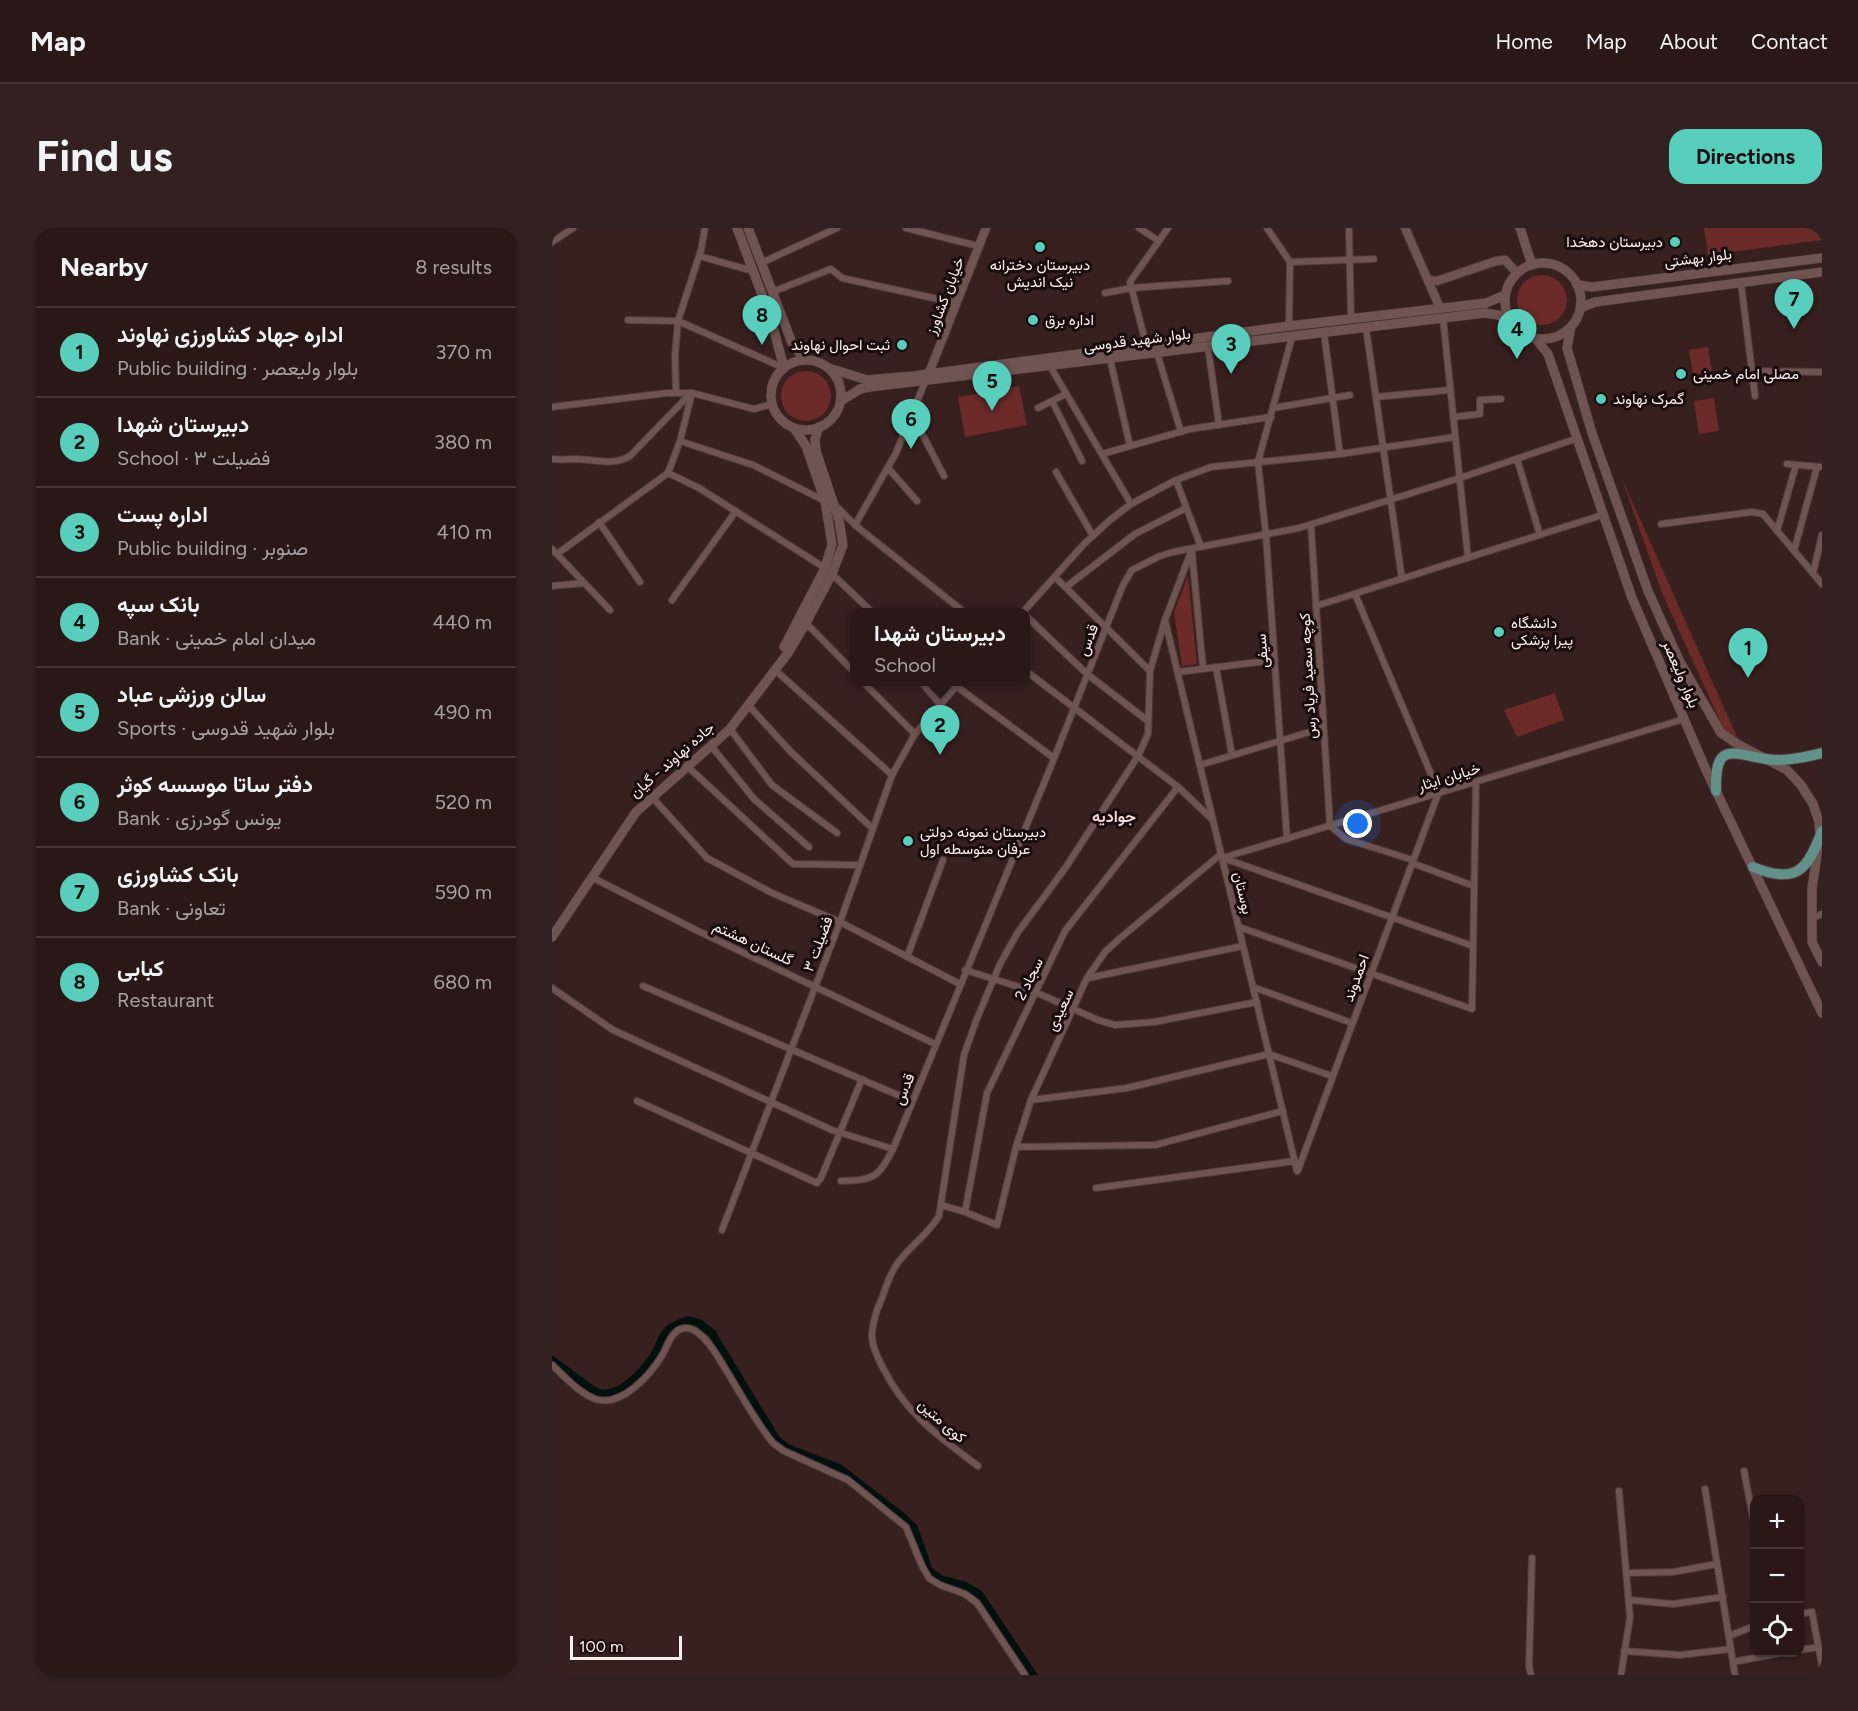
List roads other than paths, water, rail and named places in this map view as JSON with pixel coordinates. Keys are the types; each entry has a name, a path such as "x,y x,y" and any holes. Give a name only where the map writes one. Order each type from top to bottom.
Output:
{"main road":[{"path":"736,228 770,316 784,368"},
{"path":"748,228 792,343 804,360"},
{"path":"1520,228 1532,265"},
{"name":"بلوار بهشتی","path":"1577,285 1592,287 1822,258"},
{"path":"1532,265 1553,265 1563,269 1577,285 1581,296 1577,318 1570,327 1554,337 1536,339 1526,335 1511,322 1506,313 1507,287 1517,273 1532,265"},
{"name":"بلوار بهشتی","path":"1580,308 1595,302 1822,272"},
{"path":"1441,313 1486,303 1505,295"},
{"name":"بلوار شهید قدوسی","path":"829,368 867,380 1050,366 1366,328 1441,313"},
{"name":"بلوار شهید قدوسی","path":"841,401 860,389 927,377 1146,344 1289,326 1441,313 1485,313 1498,315 1511,322"},
{"name":"بلوار ولیعصر","path":"1570,327 1567,348 1596,443 1648,591 1680,662 1721,733 1738,745 1787,770 1808,794 1816,812 1821,833 1812,888 1817,916 1812,942 1822,962"},
{"name":"بلوار ولیعصر","path":"1536,339 1548,354 1575,439 1632,598 1716,791 1822,1013"},
{"path":"804,360 829,368 841,389 841,401 832,418 819,428 806,430 794,428 781,420 772,404 772,384 784,368 804,360"},
{"name":"جاده نهاوند - گیان","path":"552,937 626,825 652,797 712,747 749,706 774,669 843,545 842,531 806,446 794,428"},
{"name":"جاده نهاوند - گیان","path":"819,428 815,445 829,502"},
{"name":"جاده نهاوند - گیان","path":"774,669 788,653 806,623 828,571"},
{"path":"1632,598 1648,591"},
{"path":"1716,791 1718,764 1724,756 1732,753 1743,753 1768,760 1806,757 1822,753"},
{"path":"1753,867 1768,873 1784,875 1797,872 1806,865 1821,833"}],"street":[{"path":"552,242 573,228"},
{"path":"676,393 675,355 678,321 699,256 705,228"},
{"path":"761,263 837,228"},
{"path":"906,228 978,246"},
{"name":"خیابان کشاورز","path":"927,377 986,228"},
{"path":"1139,228 1159,241"},
{"path":"1146,344 1130,282 1168,228"},
{"path":"1267,228 1290,262 1289,326"},
{"path":"1405,228 1441,313 1468,558"},
{"path":"1349,230 1351,319"},
{"path":"699,256 753,271"},
{"path":"1290,262 1374,259"},
{"path":"1428,280 1437,281 1505,260 1517,273"},
{"path":"772,292 831,269 842,278 956,303"},
{"path":"1105,293 1131,288 1228,281"},
{"path":"1741,283 1755,396"},
{"path":"628,320 678,321 784,368"},
{"path":"1366,328 1402,579"},
{"path":"1324,333 1340,454"},
{"path":"1258,462 1292,337"},
{"path":"1208,347 1219,425"},
{"path":"1157,353 1180,432"},
{"path":"1110,359 1130,446"},
{"path":"1050,366 1131,504"},
{"path":"1751,371 1822,372"},
{"path":"855,525 896,453 927,377"},
{"path":"1376,397 1450,390"},
{"path":"552,407 676,393 692,393 754,409 772,404"},
{"path":"610,610 554,552 668,473 680,441 692,393"},
{"path":"552,459 579,459 611,463 622,461 630,456 692,393"},
{"path":"1038,408 1066,394"},
{"path":"1273,408 1350,395"},
{"path":"1453,417 1480,414 1480,400 1501,399"},
{"path":"1052,401 1082,461"},
{"path":"912,414 944,476"},
{"path":"1102,454 1180,432 1271,417"},
{"path":"1027,608 1110,520 1131,504 1176,480 1211,467 1340,454 1455,437"},
{"name":"قدس","path":"841,1181 861,1181 883,1170 1054,758 1123,585 1132,570 1160,556 1311,525 1575,439"},
{"path":"680,441 753,465 829,502 959,608"},
{"path":"1517,459 1540,535"},
{"name":"سیفی","path":"1258,462 1266,536 1287,839"},
{"path":"1787,464 1820,467 1794,551"},
{"path":"1777,531 1796,465"},
{"path":"888,468 917,501"},
{"path":"1056,472 1093,536"},
{"path":"668,473 699,488 828,571 868,608"},
{"path":"1176,480 1201,547"},
{"path":"1065,587 1136,534 1186,508"},
{"path":"672,600 735,511"},
{"path":"1661,524 1752,512 1764,514 1822,584"},
{"path":"1316,606 1602,515"},
{"path":"599,522 640,582"},
{"name":"کوچه سعید فریاد رس","path":"1311,525 1330,826"},
{"path":"1813,573 1822,534"},
{"path":"1192,549 1203,669"},
{"name":"کوی متین","path":"978,1466 935,1434 910,1411 891,1384 877,1358 872,1335 875,1314 897,1263 932,1229 939,1216 964,1055 994,979 1018,932 1066,867 1138,756 1148,735 1150,671 1165,620 1192,549"},
{"path":"1055,577 1150,671"},
{"path":"552,586 584,583"},
{"path":"1355,594 1438,793"},
{"path":"1030,620 1087,675 1148,721"},
{"name":"بوستان","path":"1165,620 1297,1171"},
{"path":"806,623 850,667"},
{"path":"1178,672 1275,660"},
{"path":"1216,667 1232,755"},
{"path":"774,669 892,774"},
{"path":"1030,674 1178,787 1213,819"},
{"path":"868,686 915,734"},
{"path":"925,686 940,704"},
{"name":"فضیلت ۳","path":"722,1230 840,922 892,774 915,734 956,686"},
{"path":"961,686 1054,758"},
{"path":"749,706 791,752 873,829"},
{"name":"خیابان ایثار","path":"1222,856 1287,839 1684,719"},
{"path":"1200,765 1323,728"},
{"path":"730,729 772,785 837,833"},
{"path":"712,747 754,798 809,847"},
{"path":"687,766 793,864 860,865"},
{"path":"1239,927 1472,1010 1476,782"},
{"name":"سجاد 2","path":"965,1212 987,1093 1065,931 1178,787"},
{"name":"احمدوند","path":"1297,1171 1438,793"},
{"path":"652,797 706,858 772,893 840,922 960,984"},
{"path":"1330,826 1346,839 1474,886"},
{"path":"1222,856 1473,946"},
{"name":"سعیدی","path":"965,1212 997,1226 1016,1147 1031,1100 1088,978 1106,952 1222,856"},
{"path":"907,957 943,860"},
{"name":"گلستان هشتم","path":"593,878 698,931 935,1044"},
{"path":"1088,978 1243,946"},
{"path":"965,970 1035,992 1073,1010 1115,1025 1131,1025 1257,1002"},
{"path":"643,986 912,1101"},
{"path":"1253,987 1352,1023"},
{"path":"552,988 613,1030 832,1130 893,1149"},
{"path":"1031,1100 1127,1088 1269,1054 1332,1076"},
{"path":"637,1101 817,1183 821,1179 862,1079"},
{"path":"1016,1147 1155,1145 1283,1112"},
{"path":"1096,1188 1295,1161"},
{"path":"941,1203 965,1212"},
{"path":"552,1365 588,1396 603,1401 615,1398 644,1379 654,1368 677,1330 684,1328 698,1332 714,1351 762,1430 773,1443 784,1451 848,1480 906,1527 926,1574 933,1582 965,1594 977,1603 1025,1675"},
{"path":"1744,1471 1750,1499"},
{"path":"1705,1489 1735,1675"},
{"path":"1619,1491 1630,1617 1621,1675"},
{"path":"1531,1675 1529,1666 1532,1558"},
{"path":"1627,1573 1672,1572 1718,1564"},
{"path":"1629,1600 1673,1604 1723,1597"},
{"path":"1804,1613 1812,1612 1822,1666"},
{"path":"1729,1636 1750,1628"},
{"path":"1804,1649 1819,1647"},
{"path":"1624,1651 1680,1655 1731,1649"},
{"path":"1733,1662 1762,1657"}],"waterway":[{"path":"552,1360 594,1391 603,1394 612,1392 621,1389 638,1375 656,1352 669,1329 688,1320 699,1323 712,1333 776,1439 787,1448 839,1468 904,1518 914,1528 929,1571 940,1579 963,1585 979,1594 1033,1675"}],"place":[{"name":"دبیرستان دهخدا","path":"1675,242"},
{"name":"دبیرستان دخترانه نیک اندیش","path":"1040,247"},
{"name":"اداره برق","path":"1033,320"},
{"name":"بانک کشاورزی","path":"1794,329"},
{"name":"کبابی","path":"762,345"},
{"name":"ثبت احوال نهاوند","path":"902,345"},
{"name":"بانک سپه","path":"1517,359"},
{"name":"اداره پست","path":"1231,374"},
{"name":"مصلی امام خمینی","path":"1681,374"},
{"name":"گمرک نهاوند","path":"1601,399"},
{"name":"سالن ورزشی عباد","path":"992,411"},
{"name":"دفتر ساتا موسسه کوثر","path":"911,449"},
{"name":"دانشگاه پیرا پزشکی","path":"1499,632"},
{"name":"اداره جهاد کشاورزی نهاوند","path":"1748,678"},
{"name":"دبیرستان شهدا","path":"940,755"},
{"name":"دبیرستان نمونه دولتی عرفان متوسطه اول","path":"908,841"}],"district":[{"name":"جوادیه","path":"1114,816"}]}
